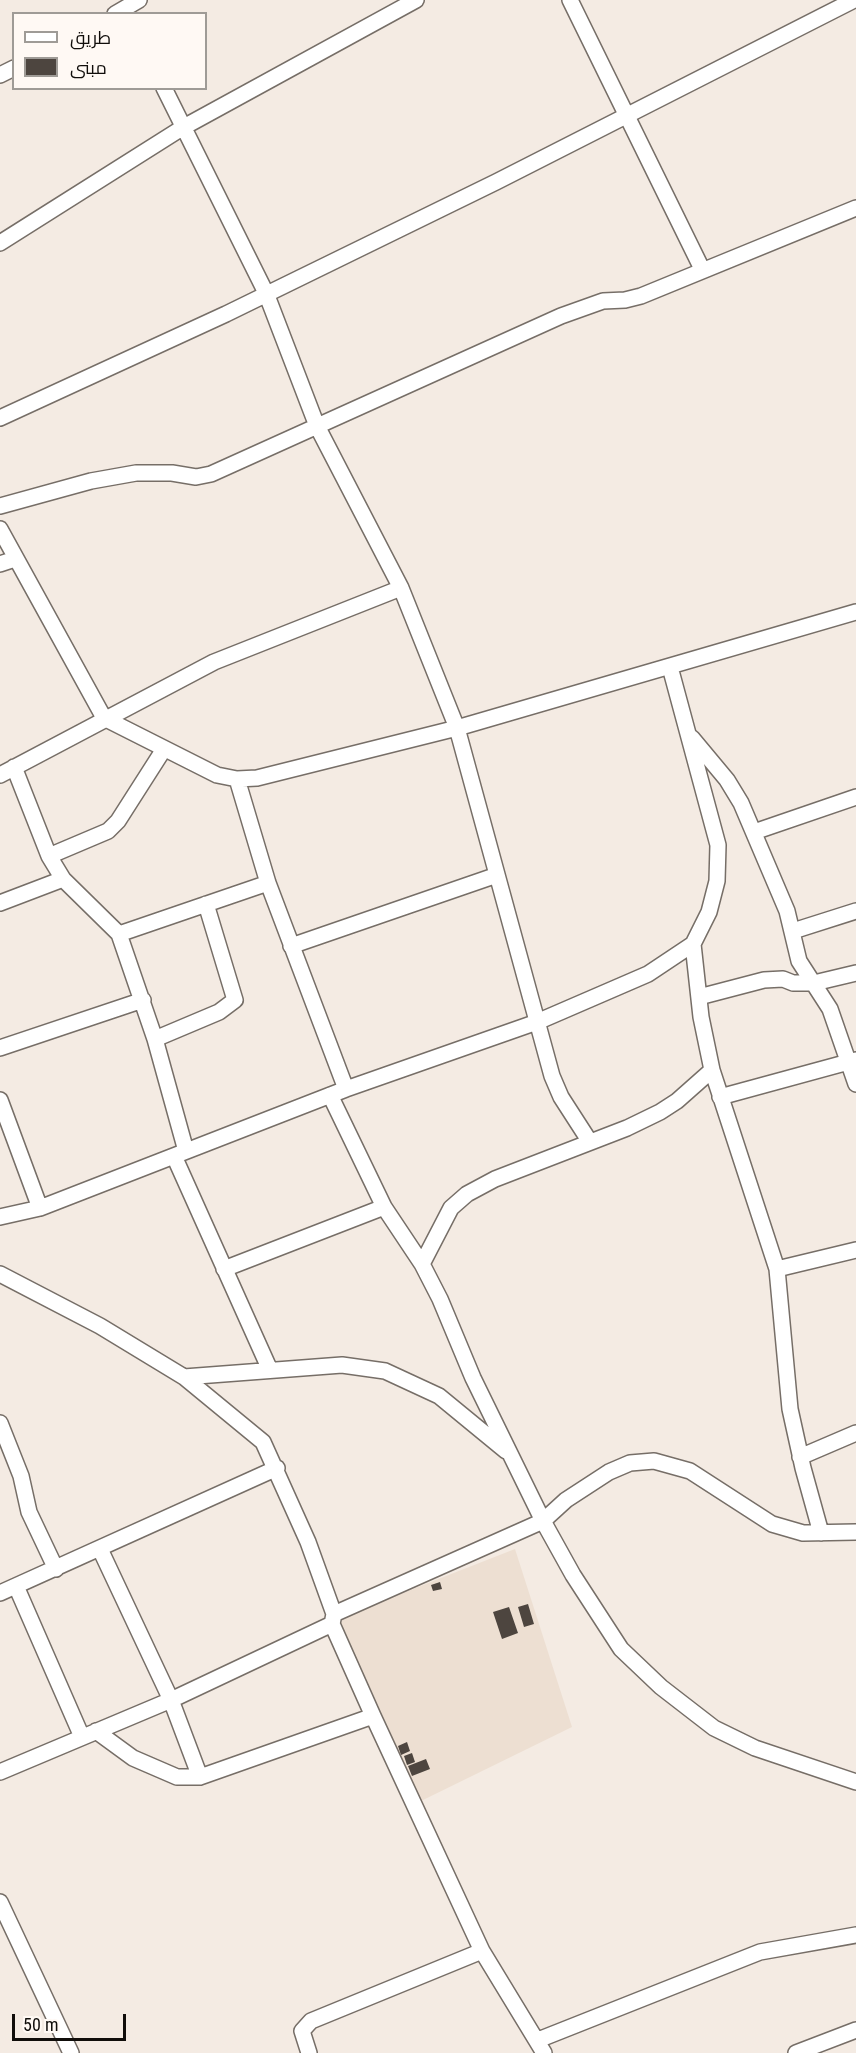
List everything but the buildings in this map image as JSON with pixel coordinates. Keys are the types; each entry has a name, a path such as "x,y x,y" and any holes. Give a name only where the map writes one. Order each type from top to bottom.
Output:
{"street":[{"path":"0,243 182,128 415,0"},
{"path":"570,0 702,269"},
{"path":"0,418 266,293 626,117 854,0"},
{"path":"165,90 266,293 316,426 401,588 457,728 537,1022 561,1097 590,1142"},
{"path":"0,506 91,481 136,473 172,473 196,477 211,474 561,316 597,303 641,296 702,269 856,208"},
{"path":"0,529 104,718 217,775 237,779 257,778 457,728 856,612"},
{"path":"0,564 15,559"},
{"path":"0,775 104,718 157,694 214,662 401,588"},
{"path":"0,1216 40,1208 346,1089 537,1022 648,974 693,944 709,912 717,881 718,845 670,667"},
{"path":"688,734 727,780 754,832 773,872 793,931 799,961 830,1009 853,1061 856,1084"},
{"path":"49,856 108,831 118,821 164,748"},
{"path":"14,767 49,856 63,879 119,934 155,1039 180,1153 224,1269 270,1370"},
{"path":"237,779 268,883 346,1089"},
{"path":"754,832 856,797"},
{"path":"291,946 497,875"},
{"path":"0,903 63,879"},
{"path":"119,934 268,883"},
{"path":"155,1039 219,1012 235,1000 206,904"},
{"path":"793,931 856,911"},
{"path":"693,944 699,998 712,1070 777,1269 790,1409 800,1457 821,1533"},
{"path":"699,998 773,979 814,983 856,974"},
{"path":"0,1048 143,1000"},
{"path":"720,1097 853,1061"},
{"path":"422,1264 451,1208 467,1194 495,1179 660,1112 677,1101 712,1070"},
{"path":"330,1095 384,1207 422,1264 543,1521 573,1575 621,1649 686,1708 714,1728 755,1748 856,1782"},
{"path":"0,1100 40,1208"},
{"path":"224,1269 384,1207"},
{"path":"777,1269 856,1251"},
{"path":"0,1275 100,1326 184,1377 263,1442 277,1468 333,1619 373,1716 482,1951 541,2047 760,1952 856,1935"},
{"path":"184,1377 342,1365 385,1371 439,1396 509,1453"},
{"path":"0,1423 21,1476 29,1512 56,1569"},
{"path":"800,1457 856,1433"},
{"path":"0,1772 171,1700 333,1619 543,1521 566,1500 609,1472 630,1463 654,1461 690,1471 772,1524 803,1533 856,1532"},
{"path":"0,1593 277,1468"},
{"path":"100,1549 171,1700 200,1777"},
{"path":"16,1586 89,1734 133,1758 177,1777 200,1777 373,1716"},
{"path":"0,1902 71,2053"},
{"path":"309,2053 302,2031 311,2021 482,1951"},
{"path":"796,2053 856,2030"}],"shaded area":[{"path":"515,1549 572,1727 421,1801 341,1623 344,1616"}]}
